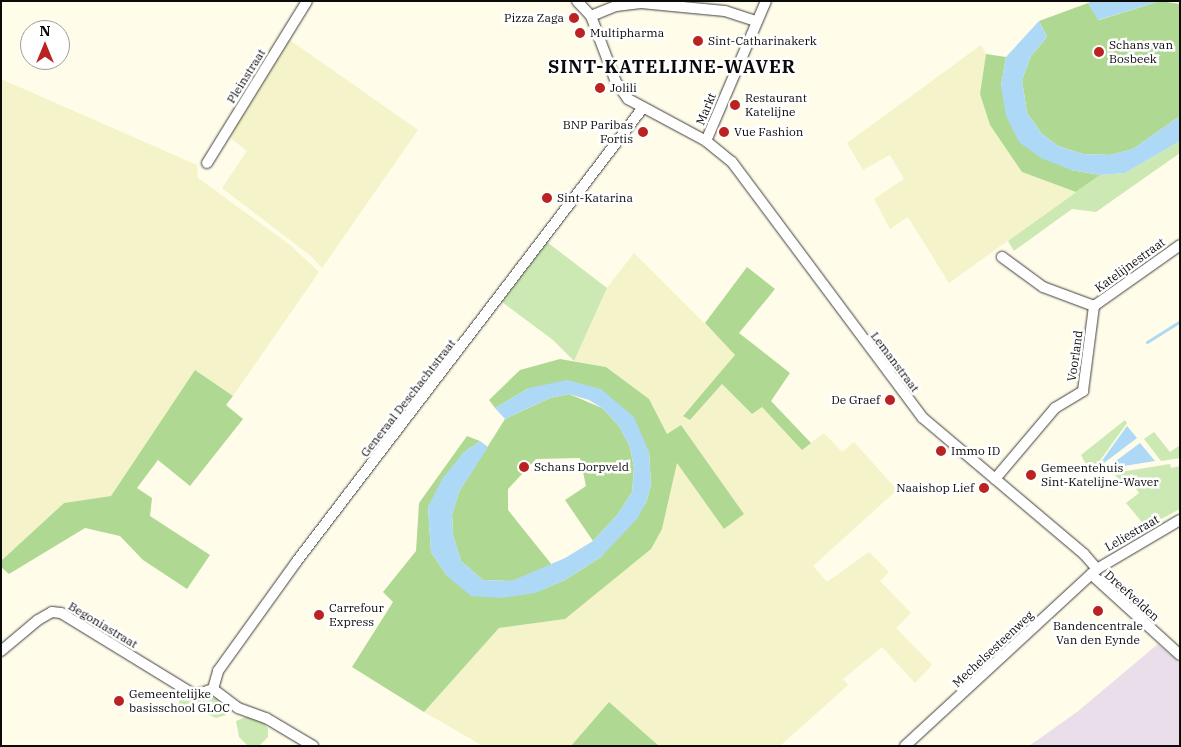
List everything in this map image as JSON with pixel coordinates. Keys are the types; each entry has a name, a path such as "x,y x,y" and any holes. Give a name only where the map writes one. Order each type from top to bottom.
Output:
{"street":[{"name":"Pleinstraat","path":"207,164 307,1"},
{"path":"577,1 591,16 605,9 641,2 725,11 756,21"},
{"name":"Markt","path":"591,16 616,82 628,99 642,109 706,141 766,1"},
{"name":"Generaal Deschachtstraat","path":"213,689 218,671 297,561 642,109"},
{"name":"Lemanstraat","path":"706,141 744,177 900,391 945,439 996,479 1084,554 1094,571"},
{"name":"Katelijnestraat","path":"1094,306 1180,245"},
{"path":"1002,257 1043,287 1094,306"},
{"name":"Voorland","path":"996,479 1055,408 1083,391 1094,306"},
{"name":"Leliestraat","path":"1094,571 1180,520"},
{"name":"Dreefvelden","path":"1094,571 1180,655"},
{"name":"Mechelsesteenweg","path":"905,746 1094,571"},
{"name":"Begoniastraat","path":"1,651 38,620 52,612 61,613 195,695 213,689"},
{"path":"213,689 238,708 266,718 313,746"}],"shaded area":[{"path":"1158,644 1180,663 1180,746 1029,746 1077,712"}],"green space":[{"path":"1160,1 1180,4 1180,116 1133,149 1110,155 1083,154 1058,146 1042,134 1027,113 1022,80 1031,56 1047,37 1039,21 1088,3 1099,20"},
{"path":"287,38 418,130 322,268 311,256 222,188 247,151 228,136"},
{"path":"981,45 986,54 980,94 990,125 1022,172 1076,192 949,283 908,217 890,229 874,199 904,179 890,155 863,170 847,143"},
{"path":"986,54 1006,57 1001,86 1071,170 1100,175 1076,192 1022,172 990,125 980,94"},
{"path":"1,79 197,165 198,178 290,245 319,272 233,396 195,370 111,496 64,503 1,561"},
{"path":"1180,141 1180,153 1096,212 1072,209 1014,251 1008,241 1100,175 1125,173"},
{"path":"547,242 607,288 574,361 553,340 502,302"},
{"path":"634,253 736,355 683,415 690,420 722,384 752,414 762,407 802,449 824,433 842,452 854,442 897,490 813,566 827,582 869,552 889,572 880,581 911,613 896,628 932,665 915,683 882,647 843,679 848,685 780,746 659,746 609,702 571,746 483,746 424,712 499,628 565,619 662,529 677,462 724,529 744,514 681,425 667,434 648,399 606,367 574,361 607,288"},
{"path":"747,267 775,289 739,333 790,373 771,401 811,443 802,450 762,407 752,414 722,384 690,420 683,416 735,355 705,323"},
{"path":"560,359 606,367 649,399 667,434 681,425 744,514 724,529 677,463 662,529 651,549 565,619 499,628 424,712 352,667 393,602 383,592 416,551 419,503 467,436 480,441 463,453 428,507 431,552 447,576 534,593 565,580 601,557 646,503 651,485 649,452 601,389 529,388 495,408 489,400 520,370"},
{"path":"195,370 233,396 226,405 243,419 190,486 158,460 137,488 152,498 150,516 210,555 187,589 143,560 120,536 85,528 9,574 1,567 1,561 64,503 111,496"},
{"path":"569,394 602,408 619,426 630,447 634,468 632,492 618,514 593,541 565,500 586,486 580,458 536,459 508,489 508,510 552,565 512,581 483,580 461,561 453,535 452,515 459,492 505,419 550,398"},
{"path":"1125,420 1127,423 1091,473 1081,455"},
{"path":"1154,432 1170,452 1180,445 1180,458 1161,461 1144,439"},
{"path":"1170,464 1171,468 1180,466 1180,509 1146,527 1126,503 1139,493 1135,487 1143,480 1141,478 1133,484 1130,480 1134,477 1132,474 1120,482 1114,473"},
{"path":"187,696 190,697 190,707 183,708 180,707 179,700 180,697"},
{"path":"204,697 217,698 227,709 226,715 216,718 205,713 200,706"},
{"path":"609,702 659,746 571,746"},
{"path":"248,716 262,721 268,729 268,737 259,746 248,746 239,737 236,721"}],"water":[{"path":"1092,1 1160,1 1098,20 1088,3"},
{"path":"1039,21 1047,37 1031,56 1022,80 1027,113 1042,134 1058,146 1083,154 1110,155 1133,149 1180,116 1180,141 1125,173 1100,175 1071,170 1041,158 1019,142 1006,116 1001,86 1006,57"},
{"path":"567,380 601,389 634,417 649,452 651,485 646,503 637,519 601,557 565,580 535,593 501,598 471,596 447,576 431,552 428,507 442,479 463,453 480,441 488,447 459,492 452,515 453,535 461,561 483,580 512,581 565,558 593,541 618,514 632,492 634,468 630,447 619,426 602,408 589,400 569,394 550,398 505,419 495,408 529,388"},
{"path":"1127,426 1137,438 1096,469"},
{"path":"1140,443 1155,461 1105,469"}],"waterway":[{"path":"1147,342 1180,321"},
{"path":"1180,348 1180,356"}],"place":[{"name":"Pizza Zaga","path":"574,18"},
{"name":"Multipharma","path":"580,33"},
{"name":"Sint-Catharinakerk","path":"698,41"},
{"name":"Schans van Bosbeek","path":"1099,52"},
{"name":"Jolili","path":"600,88"},
{"name":"Restaurant Katelijne","path":"735,105"},
{"name":"BNP Paribas Fortis","path":"643,132"},
{"name":"Vue Fashion","path":"724,132"},
{"name":"Sint-Katarina","path":"547,198"},
{"name":"De Graef","path":"890,400"},
{"name":"Immo ID","path":"941,451"},
{"name":"Schans Dorpveld","path":"524,467"},
{"name":"Gemeentehuis Sint-Katelijne-Waver","path":"1031,475"},
{"name":"Naaishop Lief","path":"984,488"},
{"name":"Bandencentrale Van den Eynde","path":"1098,611"},
{"name":"Carrefour Express","path":"319,615"},
{"name":"Gemeentelijke basisschool GLOC","path":"119,701"}],"district":[{"name":"SINT-KATELIJNE-WAVER","path":"672,67"}]}
